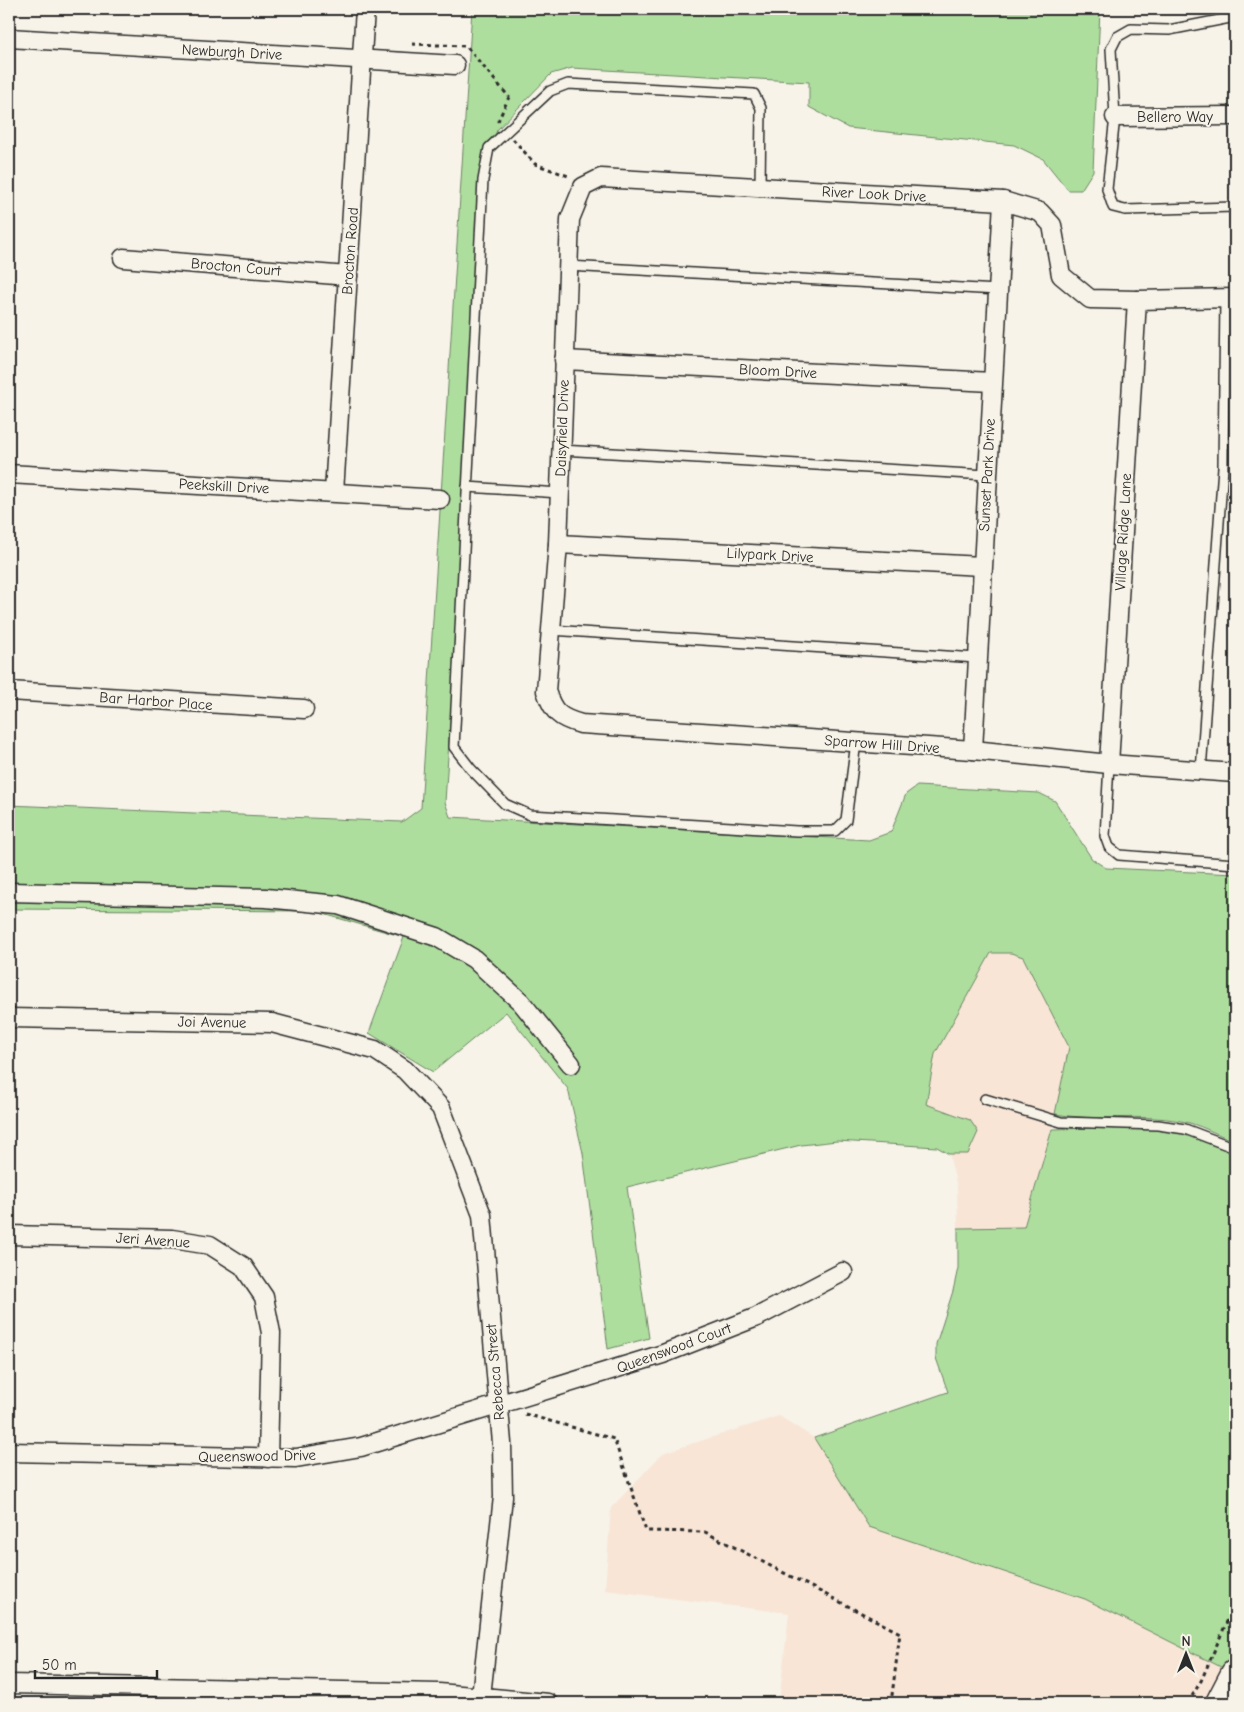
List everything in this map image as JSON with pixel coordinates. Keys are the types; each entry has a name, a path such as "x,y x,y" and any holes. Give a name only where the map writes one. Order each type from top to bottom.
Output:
{"main road":[{"path":"1220,1703 1235,1674"}],"street":[{"name":"Brocton Road","path":"334,492 365,9"},
{"name":"Newburgh Drive","path":"9,38 455,65"},
{"name":"Bellero Way","path":"1115,117 1235,116"},
{"name":"River Look Drive","path":"583,187 601,178 1003,201 1040,212 1052,226 1061,275 1090,299 1138,300"},
{"name":"Daisyfield Drive","path":"546,691 558,544 570,219 583,187"},
{"name":"Sunset Park Drive","path":"973,750 1003,201"},
{"name":"Brocton Court","path":"123,258 348,276"},
{"path":"1138,300 1230,298"},
{"name":"Village Ridge Lane","path":"1109,764 1138,300"},
{"name":"Bloom Drive","path":"564,360 992,382"},
{"name":"Peekskill Drive","path":"9,474 440,499"},
{"name":"Lilypark Drive","path":"558,544 982,566"},
{"name":"Bar Harbor Place","path":"9,691 304,709"},
{"name":"Sparrow Hill Drive","path":"546,691 552,707 564,719 581,724 973,750 1109,764 1235,773"},
{"path":"9,892 266,898 338,905 437,937 474,959 521,1002 571,1064"},
{"name":"Joi Avenue","path":"9,1018 272,1023 375,1050 405,1070"},
{"name":"Rebecca Street","path":"405,1070 441,1108 482,1215 498,1406 502,1497 481,1696"},
{"name":"Jeri Avenue","path":"9,1235 172,1239 210,1246 243,1266 264,1296 271,1333 268,1458"},
{"name":"Queenswood Court","path":"498,1406 663,1354 757,1317 843,1272"},
{"name":"Queenswood Drive","path":"9,1452 296,1458 361,1448 498,1406"},
{"path":"9,1684 481,1696 548,1703"}],"lane":[{"path":"1235,17 1168,30 1131,29 1117,37 1111,49 1115,117 1108,189 1113,207 1125,210 1235,207"},
{"path":"760,187 761,108 754,94 568,84 550,91 489,148 483,180 454,747 471,770 505,804 530,814 797,831 835,831 846,820 856,742"},
{"path":"568,266 998,290"},
{"path":"1201,771 1223,467 1230,298"},
{"path":"561,450 987,475"},
{"path":"468,487 560,493"},
{"path":"551,630 977,658"},
{"path":"1109,764 1104,836 1109,847 1119,856 1235,864"},
{"path":"985,1099 1061,1122 1158,1125 1185,1129 1235,1148"}],"path":[{"path":"410,44 466,46 509,97 498,122 535,164 571,177 583,187"},
{"path":"498,1406 614,1439 646,1531 705,1532 900,1633 891,1703"},
{"path":"1188,1703 1201,1681 1235,1603"}],"shaded area":[{"path":"991,953 1011,953 1023,957 1069,1047 1052,1129 1024,1227 958,1228 957,1186 949,1154 968,1154 962,1116 926,1104 935,1054"},
{"path":"779,1416 814,1438 869,1527 1085,1599 1235,1674 1235,1703 779,1703 789,1613 605,1590 611,1508 663,1453"}],"green space":[{"path":"472,9 1100,9 1093,171 1081,190 1068,190 1043,159 1014,145 848,128 809,107 809,82 572,68 551,74 497,130 487,160 445,802 450,817 869,840 891,832 906,794 917,786 1039,793 1055,801 1092,859 1106,868 1235,874 1235,1141 1188,1122 1150,1118 1087,1117 1055,1114 1069,1047 1023,957 1011,953 991,953 935,1054 926,1104 970,1120 978,1132 968,1154 949,1154 937,1147 837,1141 801,1145 627,1187 649,1338 608,1349 583,1153 568,1089 506,1012 433,1072 369,1033 404,937 313,911 9,909 9,805 402,822 421,808"},
{"path":"1145,1127 1178,1131 1235,1153 1235,1654 1227,1670 1085,1599 869,1527 814,1438 948,1392 936,1358 936,1344 953,1291 958,1268 958,1228 1024,1227 1052,1129"}]}
